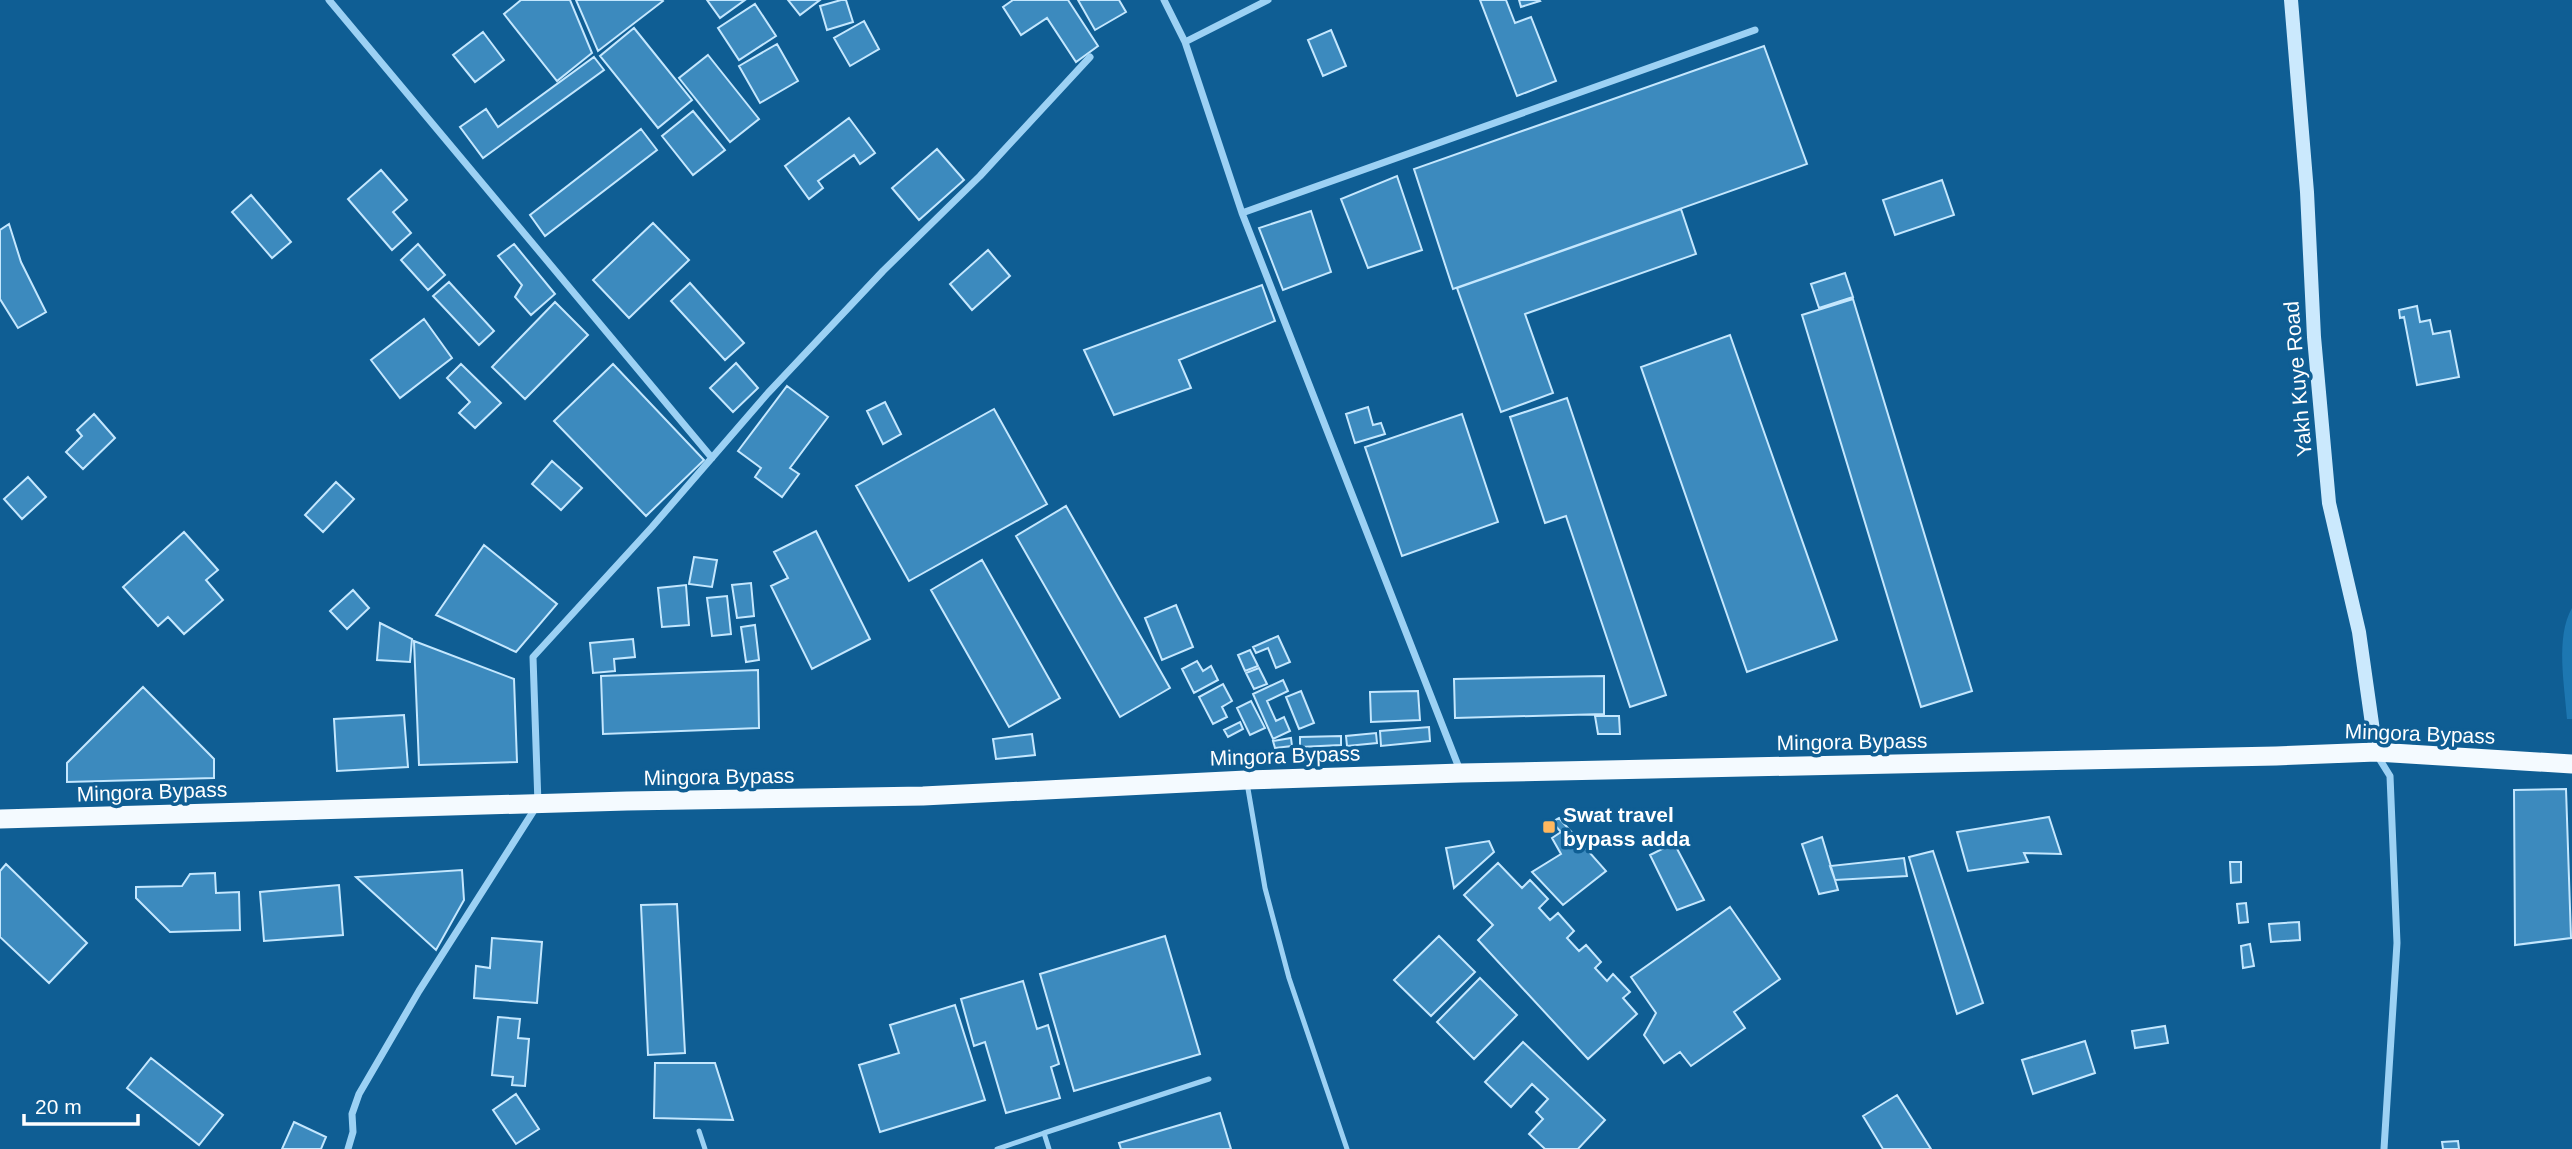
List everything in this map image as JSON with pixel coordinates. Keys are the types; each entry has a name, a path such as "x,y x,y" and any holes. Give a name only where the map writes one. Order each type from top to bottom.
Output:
{"highway":[{"name":"Mingora Bypass","path":"0,819 923,796 1246,780 1461,773 2376,752 2572,764"}],"main road":[{"name":"Yakh Kuye Road","path":"2291,0 2329,503 2359,632 2376,752"}],"street":[{"path":"329,0 712,458"},
{"path":"1164,0 1185,42 1242,213 1461,773"},
{"path":"1185,42 1268,0"},
{"path":"1242,213 1755,30"},
{"path":"348,1149 354,1132 352,1114 359,1094 425,980 538,804 533,657 787,373 883,271 980,176 1090,57"},
{"path":"2376,752 2390,776 2397,943 2384,1149"}],"lane":[{"path":"1246,780 1265,888 1289,978 1348,1149"},
{"path":"998,1149 1209,1079"},
{"path":"699,1132 705,1149"},
{"path":"1044,1133 1049,1149"}],"shaded area":[{"path":"2572,608 2572,719 2567,719 2562,647"}],"building":[{"path":"521,0 570,0 592,53 557,81 504,14"},
{"path":"576,0 662,0 663,1 598,51"},
{"path":"707,0 745,0 720,18"},
{"path":"788,0 820,0 800,15"},
{"path":"846,0 853,22 827,30 820,6"},
{"path":"1013,0 1068,0 1098,46 1076,62 1047,18 1021,35 1003,7"},
{"path":"1078,0 1119,0 1126,12 1095,30"},
{"path":"1480,0 1506,0 1515,23 1531,17 1556,81 1517,96"},
{"path":"1519,0 1539,0 1540,1 1521,7"},
{"path":"755,4 776,36 739,60 718,28"},
{"path":"864,21 879,49 850,66 834,38"},
{"path":"634,28 692,100 658,128 600,56"},
{"path":"1331,30 1346,66 1323,76 1308,40"},
{"path":"483,32 504,60 475,82 453,55"},
{"path":"777,44 798,81 760,103 739,66"},
{"path":"1764,46 1807,164 1453,289 1414,169"},
{"path":"708,55 759,119 730,142 679,78"},
{"path":"594,57 604,70 483,158 460,127 486,109 498,127"},
{"path":"693,111 725,150 693,175 662,136"},
{"path":"849,118 875,153 860,164 854,155 818,181 823,188 809,199 785,166"},
{"path":"641,129 657,150 545,236 530,215"},
{"path":"937,149 964,180 919,220 892,188"},
{"path":"381,170 407,200 393,212 411,233 392,250 348,199"},
{"path":"1397,176 1422,250 1368,268 1341,199"},
{"path":"1942,180 1954,215 1895,235 1883,200"},
{"path":"251,195 291,242 272,258 232,212"},
{"path":"1681,209 1696,254 1525,314 1553,393 1501,412 1457,288"},
{"path":"1311,211 1331,272 1283,290 1259,228"},
{"path":"653,223 689,260 629,318 593,280"},
{"path":"9,224 21,262 46,312 18,328 0,299 0,230"},
{"path":"418,244 445,275 428,290 401,260"},
{"path":"514,244 555,294 531,315 515,297 522,285 498,256"},
{"path":"988,250 1010,276 972,310 950,284"},
{"path":"1845,273 1853,297 1819,308 1811,284"},
{"path":"449,282 494,331 479,345 433,296"},
{"path":"690,283 744,343 725,360 671,301"},
{"path":"1262,285 1275,321 1179,360 1191,388 1114,415 1084,350"},
{"path":"1853,299 1972,691 1921,707 1802,315"},
{"path":"555,302 588,335 525,399 492,367"},
{"path":"2417,306 2420,322 2430,320 2433,334 2450,331 2459,377 2417,385 2404,317 2400,318 2399,310"},
{"path":"424,319 452,358 400,398 371,360"},
{"path":"1730,335 1837,640 1747,672 1641,367"},
{"path":"736,363 758,388 733,412 710,388"},
{"path":"461,364 501,403 475,428 459,413 470,402 447,378"},
{"path":"613,364 704,460 646,516 554,421"},
{"path":"787,386 828,417 790,468 799,474 782,497 755,477 761,468 738,451"},
{"path":"1567,398 1666,695 1630,707 1566,516 1545,523 1510,417"},
{"path":"885,402 901,434 883,444 867,411"},
{"path":"1368,407 1373,425 1381,423 1385,434 1355,443 1346,414"},
{"path":"994,409 1047,504 909,581 856,486"},
{"path":"94,414 115,438 83,469 66,452 82,436 77,430"},
{"path":"1462,414 1498,522 1402,556 1365,447"},
{"path":"552,461 582,488 561,510 532,484"},
{"path":"28,477 46,497 22,519 4,499"},
{"path":"336,482 354,499 323,532 305,515"},
{"path":"1066,506 1170,688 1120,717 1016,536"},
{"path":"816,531 870,639 812,669 771,586 788,578 774,552"},
{"path":"184,532 218,570 206,580 223,600 184,634 168,617 158,626 123,587"},
{"path":"484,545 557,604 516,652 436,615"},
{"path":"694,557 717,560 712,587 689,584"},
{"path":"982,560 1060,698 1009,727 931,590"},
{"path":"751,583 754,616 737,618 732,585"},
{"path":"686,585 689,625 662,627 658,588"},
{"path":"353,590 369,608 347,629 330,611"},
{"path":"727,596 731,634 712,636 707,598"},
{"path":"1176,605 1193,647 1162,660 1145,618"},
{"path":"380,623 412,639 410,662 377,660"},
{"path":"755,625 759,660 746,662 741,627"},
{"path":"1278,636 1290,662 1276,668 1268,648 1256,653 1253,647"},
{"path":"633,639 635,657 614,659 615,671 593,673 590,643"},
{"path":"414,641 514,679 517,762 419,765"},
{"path":"1250,650 1258,666 1245,671 1238,655"},
{"path":"1197,661 1203,671 1211,666 1218,680 1194,693 1182,669"},
{"path":"1259,668 1267,684 1254,689 1246,673"},
{"path":"758,670 759,728 603,734 601,676"},
{"path":"1604,676 1604,714 1455,718 1454,679"},
{"path":"1283,680 1288,691 1267,701 1276,721 1284,717 1290,731 1273,739 1253,694"},
{"path":"1223,684 1232,701 1222,707 1227,717 1213,724 1199,697"},
{"path":"143,687 214,759 214,778 67,782 67,763"},
{"path":"1301,691 1314,723 1299,729 1286,697"},
{"path":"1418,691 1420,720 1371,722 1370,692"},
{"path":"1251,701 1265,728 1250,735 1237,708"},
{"path":"404,715 408,767 337,771 334,719"},
{"path":"1595,716 1619,716 1620,734 1598,734"},
{"path":"1240,722 1243,729 1228,737 1224,730"},
{"path":"1429,727 1430,741 1381,746 1380,731"},
{"path":"1376,733 1377,743 1347,746 1346,736"},
{"path":"1032,734 1035,755 996,759 993,739"},
{"path":"1341,736 1341,745 1300,747 1300,737"},
{"path":"1291,738 1292,746 1275,748 1273,741"},
{"path":"2566,789 2571,938 2515,945 2514,790"},
{"path":"2049,817 2061,854 2024,853 2028,862 1968,871 1957,832"},
{"path":"1559,818 1606,871 1563,905 1532,872 1561,854 1552,838 1561,832 1552,822"},
{"path":"1822,837 1838,890 1819,894 1802,844"},
{"path":"1489,841 1494,852 1454,888 1446,848"},
{"path":"1674,843 1704,900 1677,910 1650,855"},
{"path":"1933,851 1983,1003 1957,1014 1909,857"},
{"path":"1904,858 1907,876 1835,880 1830,866"},
{"path":"2230,862 2241,862 2241,882 2231,883"},
{"path":"1498,863 1522,888 1530,880 1548,899 1539,908 1550,920 1558,913 1574,931 1567,938 1579,951 1586,945 1601,962 1595,968 1607,981 1613,974 1630,992 1623,998 1637,1014 1588,1059 1478,940 1493,925 1464,895"},
{"path":"6,864 87,943 49,983 0,937 0,871"},
{"path":"462,870 464,900 436,950 356,877"},
{"path":"215,873 216,893 239,892 240,930 170,932 136,898 136,887 182,886 190,874"},
{"path":"339,885 343,935 264,941 260,892"},
{"path":"2246,903 2248,922 2239,923 2237,904"},
{"path":"677,904 685,1053 648,1055 641,905"},
{"path":"1730,907 1780,979 1734,1012 1745,1028 1691,1066 1680,1052 1664,1063 1644,1035 1656,1013 1631,977"},
{"path":"2299,922 2300,940 2271,942 2269,924"},
{"path":"1165,936 1200,1054 1074,1091 1040,974"},
{"path":"1439,936 1475,972 1431,1016 1394,980"},
{"path":"492,938 542,942 537,1003 474,998 476,966 490,968"},
{"path":"2250,944 2254,966 2243,968 2241,946"},
{"path":"1480,978 1517,1015 1474,1059 1437,1022"},
{"path":"1023,981 1037,1029 1048,1025 1059,1064 1051,1067 1060,1098 1006,1113 985,1042 974,1046 961,999"},
{"path":"955,1005 985,1100 880,1132 859,1065 899,1053 890,1025"},
{"path":"498,1017 520,1019 518,1038 529,1039 525,1086 512,1085 513,1077 492,1075"},
{"path":"2165,1026 2168,1043 2135,1048 2132,1031"},
{"path":"2085,1041 2095,1073 2033,1094 2022,1060"},
{"path":"1523,1042 1605,1120 1578,1149 1545,1149 1529,1134 1543,1119 1536,1112 1548,1099 1532,1084 1511,1107 1485,1082"},
{"path":"151,1058 223,1115 199,1145 127,1088"},
{"path":"655,1063 715,1063 733,1120 654,1118"},
{"path":"516,1094 539,1129 516,1144 493,1110"},
{"path":"1897,1095 1931,1149 1883,1149 1863,1116"},
{"path":"1220,1113 1231,1149 1121,1149 1119,1143"},
{"path":"294,1122 326,1137 321,1149 282,1149"},
{"path":"2458,1141 2459,1149 2443,1149 2442,1142"}],"place":[{"name":"Swat travel bypass adda","path":"1549,827"}]}
